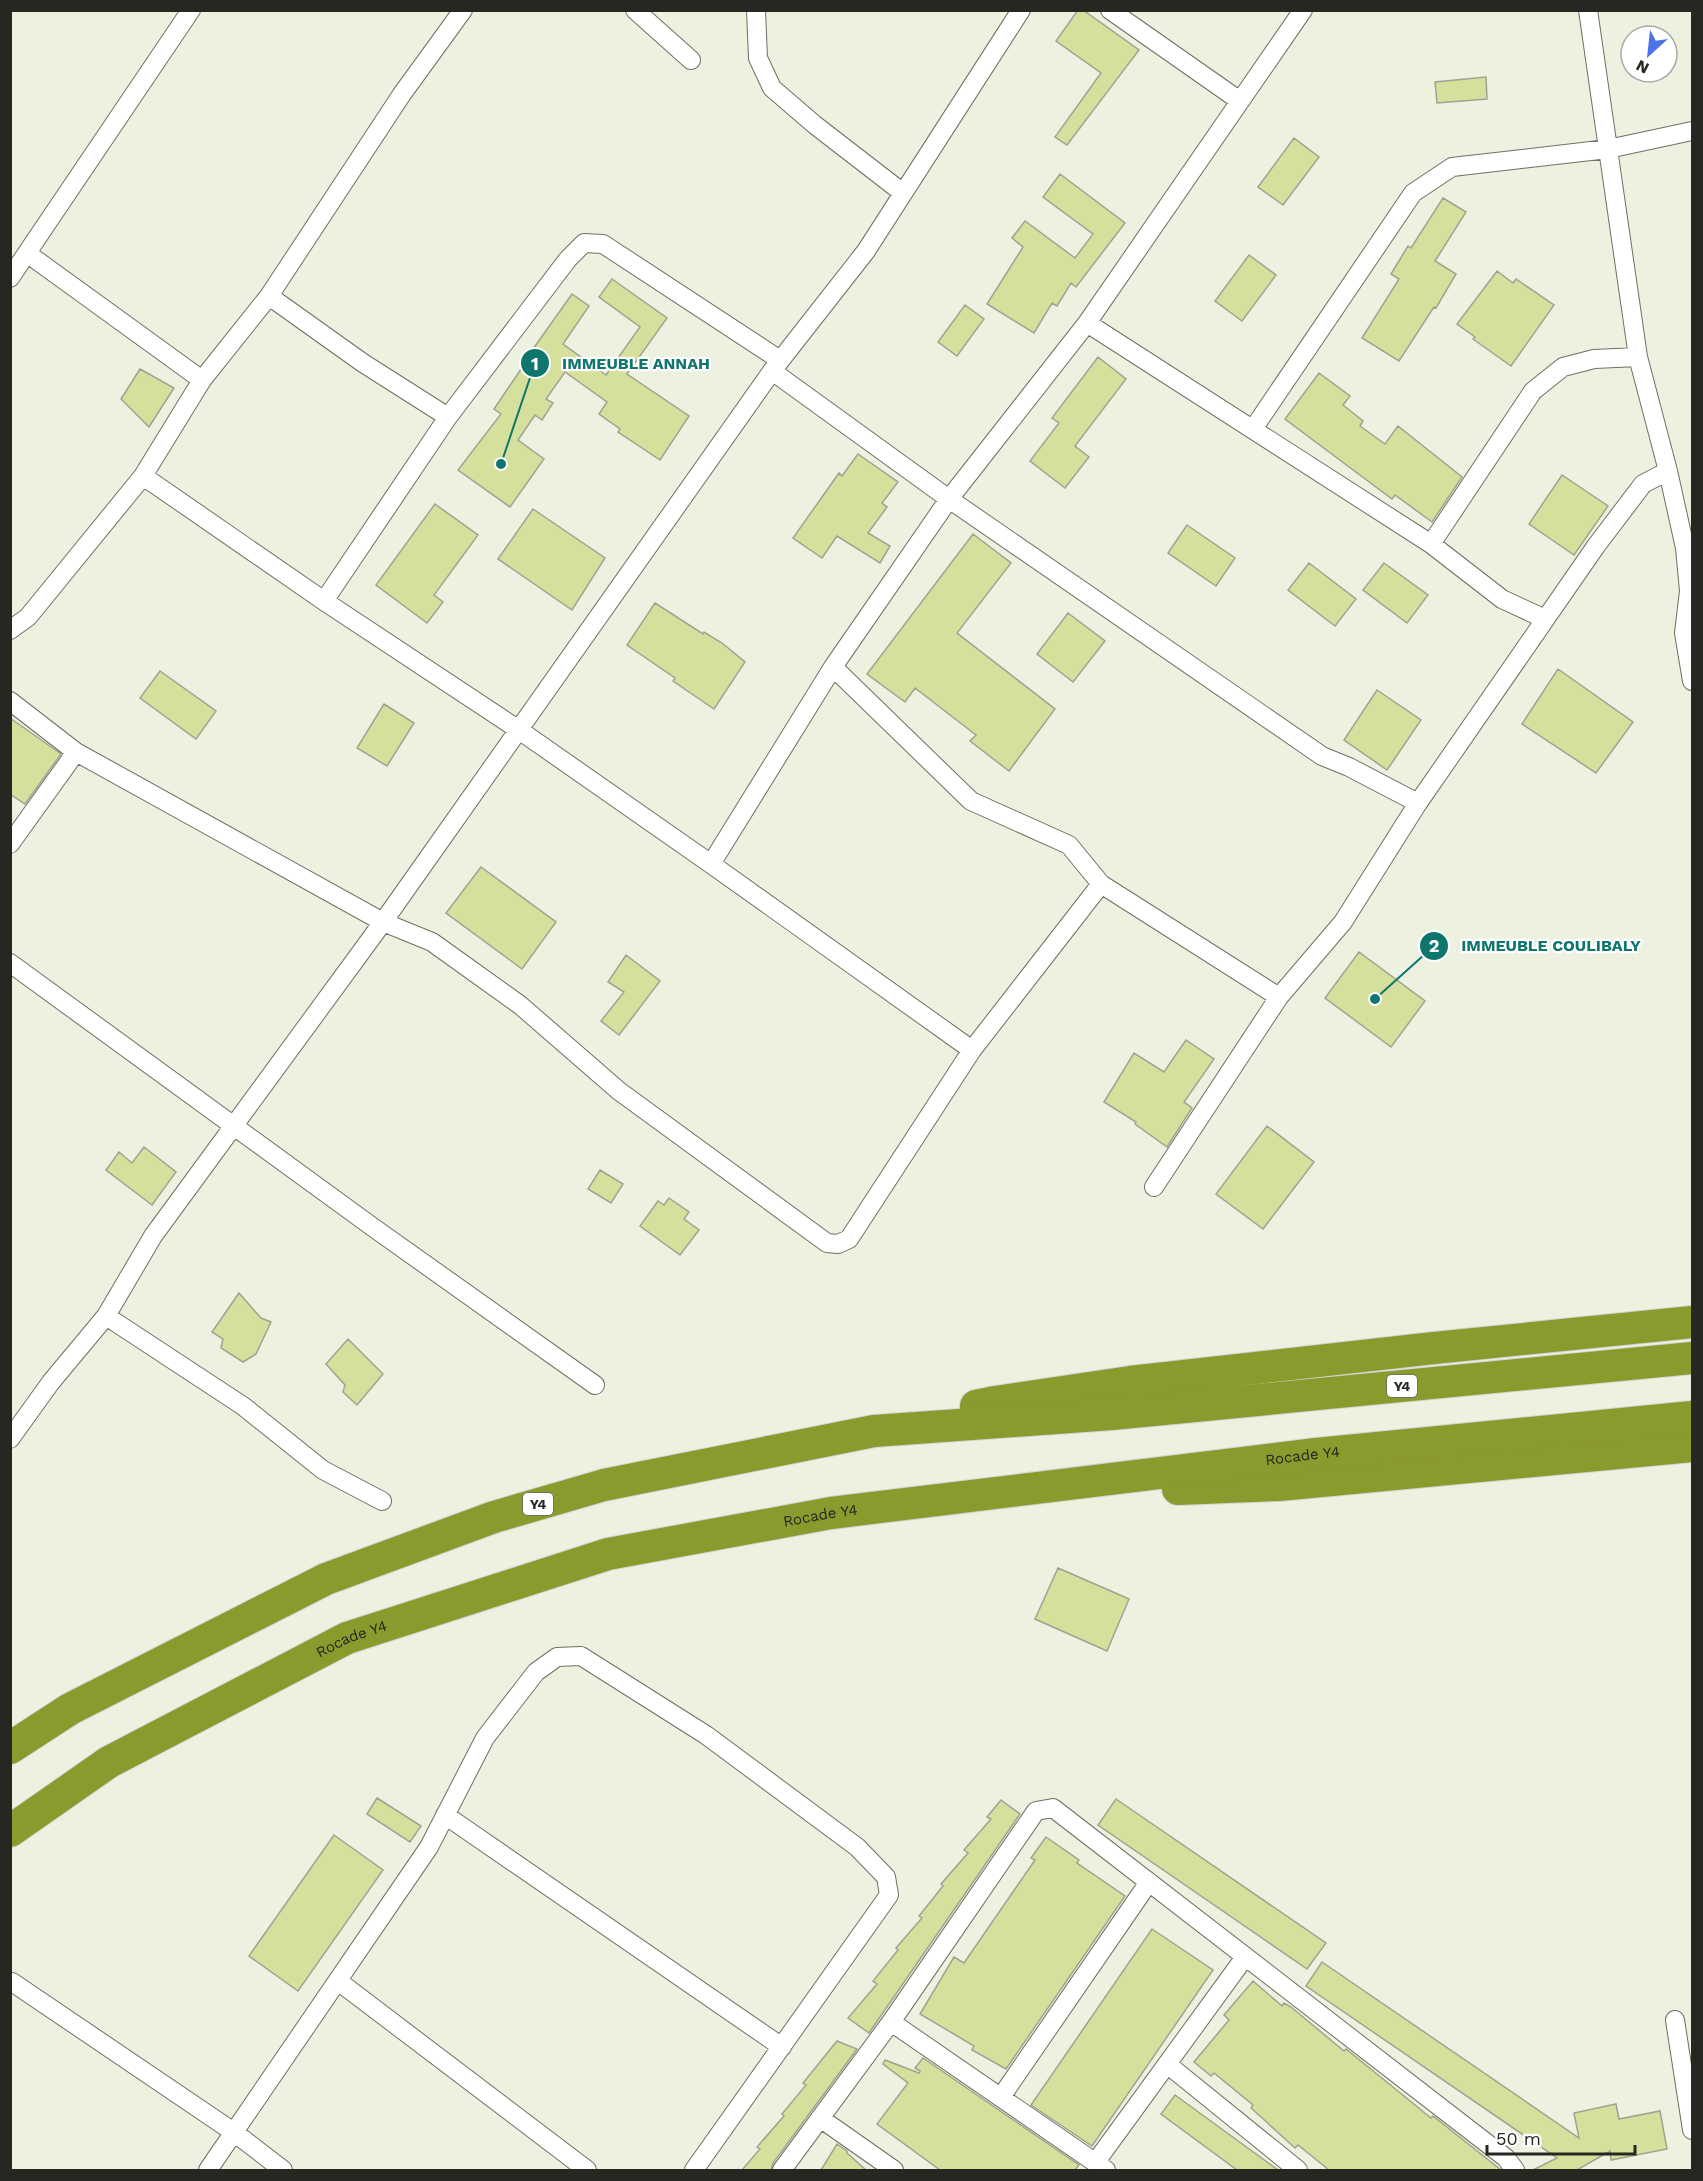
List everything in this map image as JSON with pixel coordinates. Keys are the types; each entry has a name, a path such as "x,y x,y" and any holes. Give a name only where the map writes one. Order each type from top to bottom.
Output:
{"highway":[{"path":"874,1431 995,1401 1130,1382 1434,1348 1690,1323"},
{"name":"Y4","path":"10,1748 70,1709 326,1580 494,1517 604,1485 874,1431 1124,1413 1692,1358"},
{"name":"Rocade Y4","path":"10,1832 109,1762 347,1638 608,1554 831,1513 949,1498 1316,1454 1692,1417"},
{"path":"949,1498 1278,1485 1692,1446"}],"street":[{"path":"10,278 191,10"},
{"path":"10,630 28,617 143,476 202,380 269,296 402,94 463,10"},
{"path":"635,10 692,60"},
{"path":"756,10 758,58 772,88 814,125 903,193"},
{"path":"10,1439 51,1382 106,1316 153,1236 383,922 776,366 866,251 1021,10"},
{"path":"1110,10 1240,101"},
{"path":"711,864 833,667 949,499 1087,323 1303,10"},
{"path":"1588,10 1638,357 1668,471 1685,548 1689,591 1684,633 1692,681"},
{"path":"1252,429 1413,193 1452,167 1608,148 1692,131"},
{"path":"324,601 448,417 568,259 584,243 603,244 776,366 949,499 1322,756 1349,767 1418,803"},
{"path":"28,254 202,380"},
{"path":"269,296 363,363 448,417"},
{"path":"1087,323 1431,544 1502,598 1545,619"},
{"path":"1431,544 1533,391 1563,367 1594,359 1638,357"},
{"path":"1154,1187 1279,997 1343,922 1418,803 1596,546 1643,484 1668,471"},
{"path":"143,476 324,601 519,730 972,1050"},
{"path":"833,667 970,801 1069,845 1101,884 1279,997"},
{"path":"10,701 76,752 383,922 432,942 520,1005 619,1090 827,1243 838,1244 849,1239 972,1050 1101,884"},
{"path":"10,844 76,752"},
{"path":"10,963 232,1126 595,1385"},
{"path":"106,1316 243,1406 323,1470 382,1501"},
{"path":"208,2170 429,1847 485,1738 536,1672 557,1657 581,1656 706,1735 857,1847 886,1877 889,1895 694,2170"},
{"path":"782,2170 891,2022 1036,1811 1053,1808 1506,2158 1515,2170"},
{"path":"445,1815 782,2047"},
{"path":"1001,2097 1149,1882"},
{"path":"891,2022 1100,2167 1167,2064 1245,1957"},
{"path":"338,1981 587,2170"},
{"path":"12,1982 235,2133 283,2170"},
{"path":"1675,2020 1692,2130"},
{"path":"1167,2064 1298,2170"},
{"path":"820,2118 894,2170"}],"building":[{"path":"1078,10 1083,10 1139,50 1067,145 1055,137 1101,73 1056,41"},
{"path":"1486,77 1487,99 1437,103 1435,82"},
{"path":"1294,138 1319,157 1283,205 1258,187"},
{"path":"1060,174 1125,223 1076,287 1071,283 1057,306 1052,303 1034,333 987,304 1023,247 1012,238 1025,221 1075,258 1093,234 1043,197"},
{"path":"1443,198 1466,212 1435,261 1456,274 1436,308 1434,307 1399,361 1362,338 1399,279 1391,274 1408,246 1411,248"},
{"path":"1249,255 1276,275 1242,321 1215,301"},
{"path":"1497,271 1513,283 1516,279 1554,305 1511,366 1473,339 1475,337 1457,324"},
{"path":"612,279 667,318 627,374 689,416 660,460 618,432 620,429 599,414 607,402 565,372 546,399 553,403 542,420 535,415 518,440 544,459 510,507 458,470 501,414 494,409 572,294 589,306 563,344 606,375 640,327 599,297"},
{"path":"965,305 984,319 957,356 938,342"},
{"path":"1098,357 1126,379 1075,446 1089,457 1065,488 1030,461 1059,423 1052,418"},
{"path":"140,369 174,388 149,427 121,399"},
{"path":"1319,373 1350,396 1343,405 1363,421 1360,426 1385,444 1398,426 1462,477 1432,522 1395,495 1392,499 1285,419"},
{"path":"858,454 898,482 882,503 887,507 868,533 890,546 880,563 837,536 822,558 793,538 839,473 842,476"},
{"path":"1562,475 1608,506 1574,555 1529,524"},
{"path":"435,504 478,535 434,595 443,602 427,623 376,585"},
{"path":"533,509 605,558 572,610 498,559"},
{"path":"1187,525 1235,558 1216,586 1168,553"},
{"path":"973,534 1011,563 957,633 1055,709 1009,771 970,741 976,735 915,688 905,702 867,674"},
{"path":"1309,563 1356,599 1335,626 1288,590"},
{"path":"1384,563 1428,595 1407,623 1363,590"},
{"path":"655,603 703,634 704,632 722,643 745,662 714,709 673,681 675,678 627,645"},
{"path":"1068,613 1105,641 1073,682 1037,654"},
{"path":"1558,669 1633,722 1596,773 1522,724"},
{"path":"160,671 216,711 196,739 140,698"},
{"path":"1377,690 1421,720 1387,770 1344,740"},
{"path":"384,704 414,723 387,766 357,748"},
{"path":"10,718 61,754 25,804 10,794"},
{"path":"481,867 556,922 522,969 446,913"},
{"path":"1359,952 1425,1001 1391,1047 1325,998"},
{"path":"626,955 660,981 619,1035 601,1021 624,992 608,982"},
{"path":"1186,1040 1214,1059 1184,1102 1192,1108 1167,1147 1135,1124 1136,1122 1104,1102 1134,1053 1164,1072"},
{"path":"1267,1126 1314,1162 1263,1229 1216,1194"},
{"path":"144,1147 176,1172 152,1205 106,1170 119,1152 132,1163"},
{"path":"600,1170 623,1184 611,1203 588,1189"},
{"path":"669,1198 689,1212 684,1219 699,1230 680,1255 640,1226 658,1201 664,1205"},
{"path":"239,1293 261,1318 271,1322 256,1354 243,1362 221,1348 223,1339 212,1332"},
{"path":"348,1339 383,1374 357,1405 343,1392 345,1385 326,1364"},
{"path":"1058,1568 1129,1599 1107,1651 1035,1619"},
{"path":"377,1798 421,1826 410,1842 367,1814"},
{"path":"1116,1799 1326,1943 1307,1969 1098,1825"},
{"path":"1001,1800 1020,1814 869,2033 848,2018 877,1984 873,1981 898,1950 896,1948 922,1918 919,1916 943,1886 941,1884 968,1853 964,1850 991,1819 987,1817"},
{"path":"334,1835 383,1870 298,1991 249,1956"},
{"path":"1046,1837 1079,1860 1077,1863 1125,1896 1006,2069 972,2050 974,2046 920,2014 954,1957 964,1963 1035,1860 1031,1858"},
{"path":"1152,1929 1213,1970 1092,2146 1031,2105"},
{"path":"1322,1962 1579,2138 1574,2113 1616,2104 1619,2119 1660,2111 1667,2149 1611,2160 1610,2151 1577,2170 1533,2170 1557,2158 1306,1986"},
{"path":"1253,1981 1282,2006 1284,2003 1291,2007 1344,2051 1346,2049 1431,2118 1433,2116 1501,2170 1329,2170 1298,2145 1295,2148 1251,2108 1253,2105 1214,2073 1211,2076 1194,2062 1229,2020 1224,2015"},
{"path":"837,2041 857,2049 773,2163 771,2170 742,2170 760,2149 757,2147 784,2116 782,2114 806,2085 803,2083"},
{"path":"923,2058 1079,2165 1075,2170 940,2170 877,2124 908,2083 883,2064 885,2060 919,2073 920,2071 915,2068"},
{"path":"1175,2095 1278,2170 1237,2170 1161,2114"},
{"path":"837,2144 847,2151 866,2170 821,2170"}],"place":[{"name":"IMMEUBLE ANNAH","path":"501,464"},
{"name":"IMMEUBLE COULIBALY","path":"1375,999"}]}
